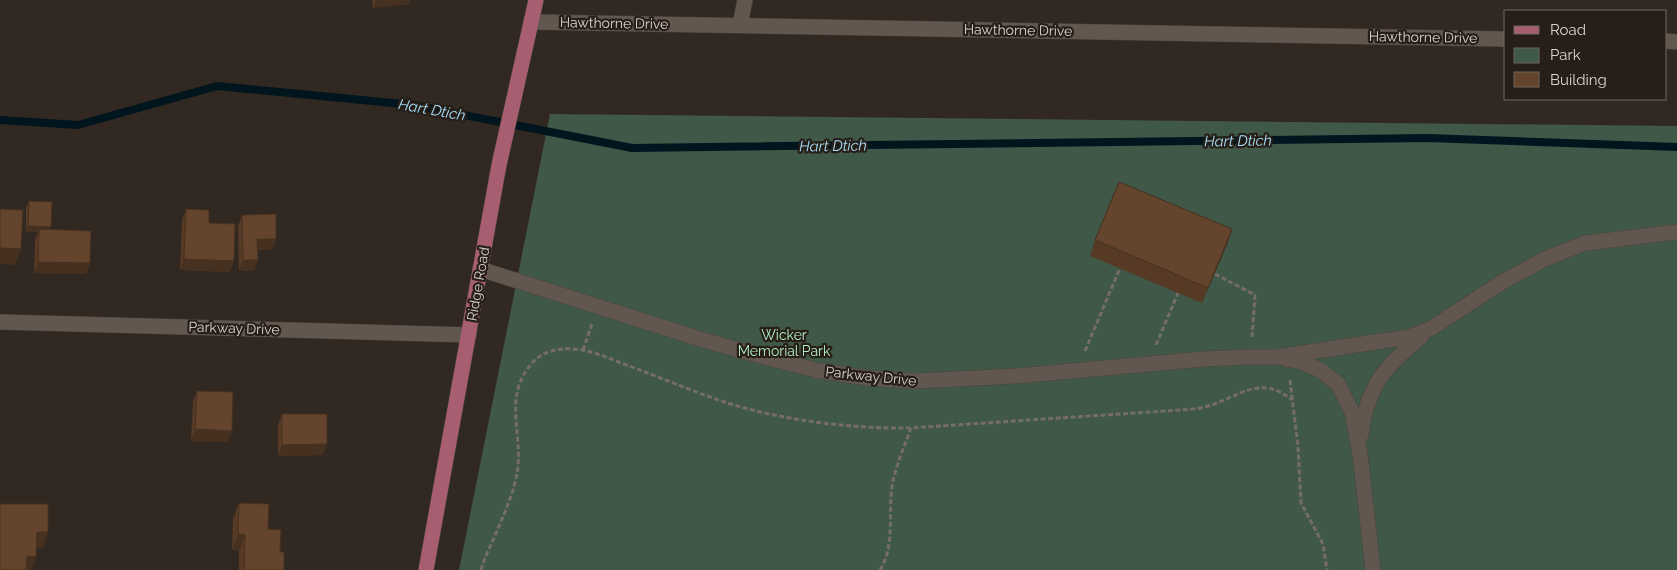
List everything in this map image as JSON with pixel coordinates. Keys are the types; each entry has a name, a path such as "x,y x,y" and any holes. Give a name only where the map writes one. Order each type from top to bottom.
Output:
{"main road":[{"name":"Ridge Road","path":"426,570 499,165 536,0"}],"street":[{"path":"740,25 745,0"},
{"name":"Hawthorne Drive","path":"531,22 1504,38"},
{"path":"1360,454 1363,416 1374,385 1397,356 1430,329 1504,281 1544,259 1585,243 1677,232"},
{"name":"Parkway Drive","path":"480,269 753,354 815,370 867,378 916,381 1015,376 1250,357 1282,359"},
{"name":"Parkway Drive","path":"0,322 469,335"},
{"path":"1282,359 1409,337 1430,329"},
{"path":"1282,359 1301,362 1320,370 1338,384 1352,412 1360,454 1373,570"}],"path":[{"path":"1077,371 1120,268"},
{"path":"1215,274 1255,295 1250,357"},
{"path":"1147,364 1178,293"},
{"path":"583,350 598,307"},
{"path":"481,570 510,498 516,478 519,462 515,400 521,380 533,362 543,354 556,350 569,348 583,350 720,401 750,409 846,426 881,429 1206,407 1259,387 1284,393 1292,400"},
{"path":"1282,359 1292,400 1301,503 1323,544 1327,570"},
{"path":"880,570 890,545 892,486 911,428"}],"green space":[{"name":"Wicker Memorial Park","path":"550,114 1677,126 1677,570 459,570"}],"building":[{"path":"1119,182 1232,229 1208,288 1095,240"},
{"path":"29,201 52,202 51,227 28,226"},
{"path":"0,209 23,210 21,249 0,248"},
{"path":"186,209 209,210 209,223 235,224 234,261 184,259"},
{"path":"276,214 276,239 257,239 258,260 243,260 242,215"},
{"path":"39,229 91,231 90,263 38,262"},
{"path":"197,391 233,392 232,431 195,429"},
{"path":"282,414 327,414 327,444 282,445"},
{"path":"239,503 269,504 268,529 281,530 280,552 284,552 284,570 244,570 245,535 238,534"},
{"path":"0,504 48,504 48,532 37,532 36,557 27,556 26,570 0,570"}],"waterway":[{"name":"Hart Dtich","path":"0,120 78,125 217,86 413,105 632,148 1428,138 1677,147"}]}
